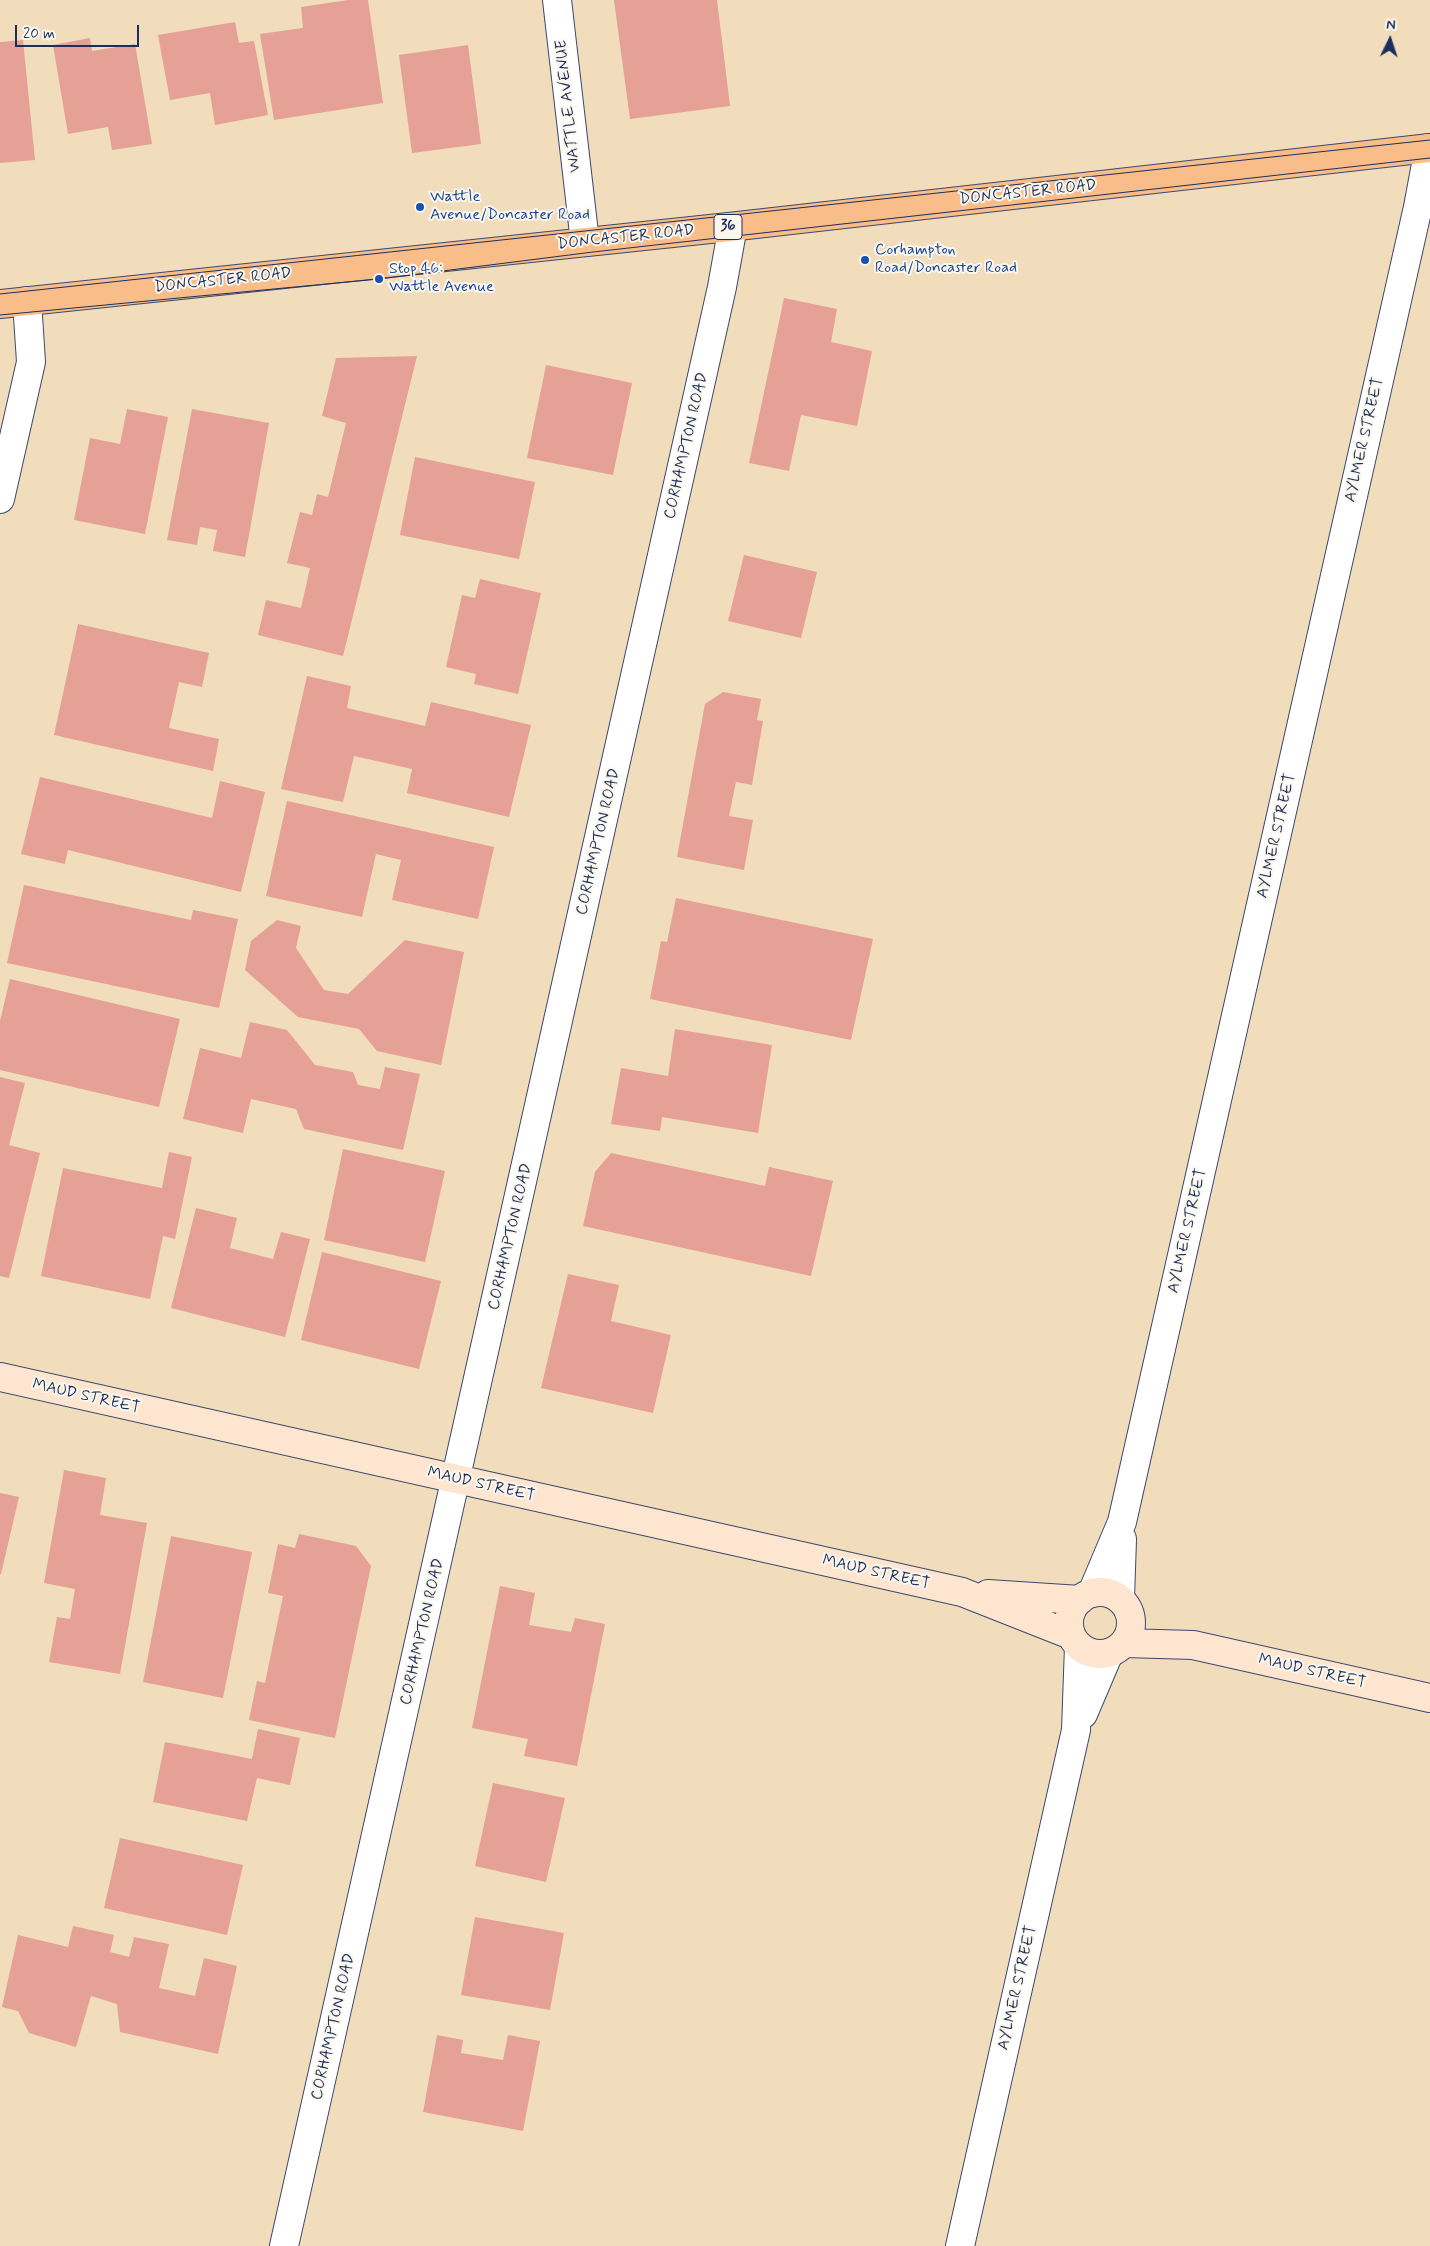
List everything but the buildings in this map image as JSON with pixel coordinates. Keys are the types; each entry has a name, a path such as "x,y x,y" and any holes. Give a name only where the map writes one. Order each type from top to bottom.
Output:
{"main road":[{"name":"DONCASTER ROAD","path":"0,304 729,227 1430,148"}],"street":[{"name":"WATTLE AVENUE","path":"557,0 585,242"},
{"name":"AYLMER STREET","path":"960,2246 1076,1730 1121,1628 1122,1522 1430,148"},
{"name":"CORHAMPTON ROAD","path":"284,2246 722,288 731,237 729,227"},
{"path":"0,499 31,362 27,302"},
{"name":"MAUD STREET","path":"0,1377 962,1592 1075,1640"},
{"name":"AYLMER STREET","path":"1086,1596 1122,1522"},
{"name":"MAUD STREET","path":"962,1592 1086,1596"},
{"path":"1111,1594 1121,1628 1099,1654 1088,1652 1075,1640 1070,1616 1086,1596 1111,1594"},
{"name":"MAUD STREET","path":"1121,1628 1430,1698"},
{"name":"AYLMER STREET","path":"1075,1640 1076,1730"}],"tram line":[{"path":"0,294 1430,140"},
{"path":"0,315 379,279 593,252 1430,158"}],"place":[{"name":"Wattle Avenue/Doncaster Road","path":"420,207"},
{"name":"Corhampton Road/Doncaster Road","path":"865,260"},
{"name":"Stop 46: Wattle Avenue","path":"379,279"}]}
